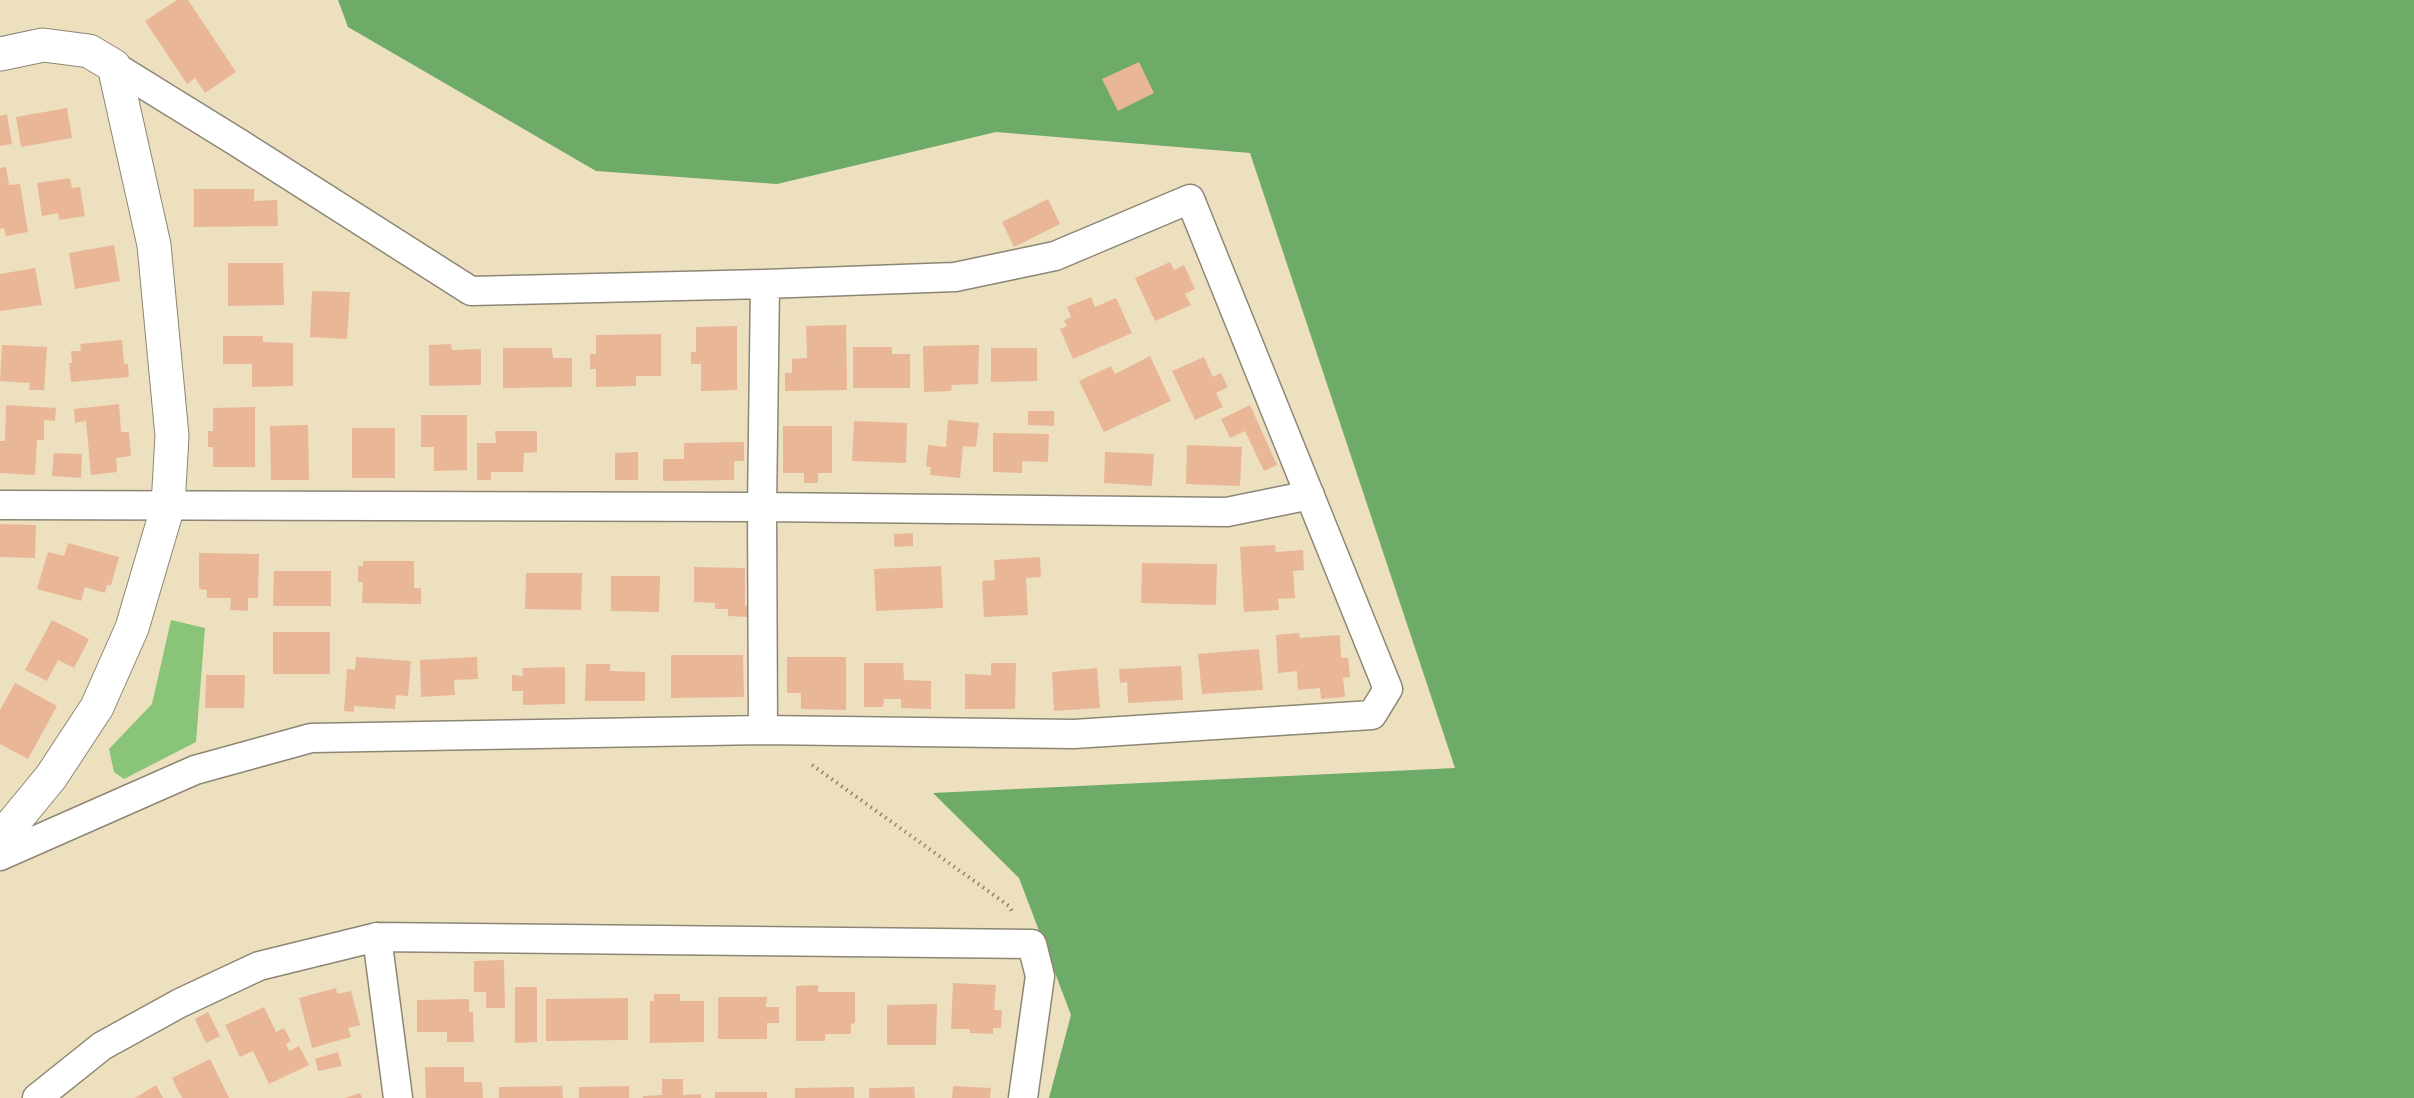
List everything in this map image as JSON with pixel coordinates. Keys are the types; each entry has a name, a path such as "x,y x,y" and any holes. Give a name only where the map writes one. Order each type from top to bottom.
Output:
{"street":[{"path":"0,54 43,45 89,51 471,291 955,277 1055,256 1190,200 1388,689 1372,716 1074,734 763,730 311,738 195,770 0,856"},
{"path":"0,839 51,777 97,707 132,628 168,506 172,436 154,245 114,66"},
{"path":"763,730 762,507 765,284"},
{"path":"0,505 762,507 1227,512 1310,495"},
{"path":"377,937 398,1098"},
{"path":"37,1098 102,1046 180,1003 259,966 377,937 1032,944 1040,976 1023,1098"}],"path":[{"path":"810,764 1009,906 1032,944"}],"green space":[{"path":"338,0 2414,0 2414,1098 1049,1098 1071,1015 1019,878 933,793 1455,768 1250,153 996,132 777,184 596,171 348,27"},
{"path":"171,620 205,628 196,742 124,779 114,772 109,749 152,704"}],"building":[{"path":"177,0 188,0 236,72 205,93 195,78 187,84 145,21"},
{"path":"1139,62 1154,93 1118,111 1102,79"},
{"path":"67,108 72,138 21,147 16,117"},
{"path":"7,114 12,144 0,146 0,116"},
{"path":"6,167 9,185 20,184 28,232 6,236 4,228 0,229 0,168"},
{"path":"70,178 72,188 80,187 85,216 59,220 58,213 42,216 37,183"},
{"path":"194,189 254,189 254,201 277,200 278,226 194,227"},
{"path":"1048,199 1060,224 1014,247 1002,222"},
{"path":"114,245 120,281 75,289 69,253"},
{"path":"1170,262 1174,270 1184,265 1195,289 1185,294 1191,305 1155,321 1135,278"},
{"path":"228,263 283,263 284,305 228,306"},
{"path":"35,268 42,305 0,311 0,274"},
{"path":"312,291 350,292 347,339 310,337"},
{"path":"1091,297 1095,307 1116,298 1132,333 1073,359 1060,329 1067,326 1064,320 1071,317 1067,307"},
{"path":"846,325 847,390 785,391 785,373 792,373 792,359 807,358 806,326"},
{"path":"737,326 737,390 701,391 701,364 691,364 691,352 696,352 696,327"},
{"path":"661,334 661,376 636,376 636,386 596,387 596,369 590,369 590,354 596,354 596,335"},
{"path":"223,336 263,336 263,342 293,343 293,386 252,387 252,364 223,364"},
{"path":"122,340 124,364 128,364 129,377 71,382 69,363 72,363 71,351 81,351 80,344"},
{"path":"451,344 452,350 481,349 481,385 429,386 429,345"},
{"path":"2,345 47,347 44,390 29,390 30,383 0,381"},
{"path":"979,345 978,384 952,385 951,391 924,392 923,346"},
{"path":"853,347 892,347 892,354 910,354 910,388 853,388"},
{"path":"503,348 552,348 553,358 572,358 572,387 503,388"},
{"path":"991,348 1037,348 1037,381 991,382"},
{"path":"1150,356 1171,401 1104,432 1079,381 1111,366 1115,374"},
{"path":"1204,357 1213,377 1221,373 1228,387 1216,393 1223,407 1195,420 1172,371"},
{"path":"119,404 121,432 129,432 131,456 116,458 117,472 91,475 86,421 75,423 74,409"},
{"path":"6,405 56,408 55,421 44,420 44,440 37,440 35,475 0,473 0,441 5,441"},
{"path":"1250,405 1277,465 1264,471 1245,431 1230,438 1221,419"},
{"path":"255,407 255,467 213,467 213,447 208,447 208,431 213,431 213,408"},
{"path":"1028,411 1054,411 1054,426 1028,425"},
{"path":"421,415 467,415 467,470 434,471 434,447 421,447"},
{"path":"948,420 979,423 976,447 963,446 960,478 930,475 931,467 926,467 928,445 946,447"},
{"path":"854,421 907,423 906,463 852,461"},
{"path":"308,425 309,480 271,480 270,426"},
{"path":"783,426 832,426 832,473 818,473 818,483 804,483 804,473 783,473"},
{"path":"352,428 395,428 395,478 352,478"},
{"path":"495,431 537,431 537,452 524,453 523,472 491,472 491,480 477,480 477,443 496,443"},
{"path":"993,433 1049,434 1048,462 1022,461 1022,473 993,472"},
{"path":"744,442 744,461 734,461 734,480 663,481 663,459 684,459 684,443"},
{"path":"1187,445 1242,447 1240,486 1186,484"},
{"path":"638,452 638,480 615,480 615,453"},
{"path":"1105,452 1154,454 1152,486 1104,483"},
{"path":"54,453 82,454 81,478 52,476"},
{"path":"0,524 36,525 35,558 0,557"},
{"path":"913,533 913,546 894,547 894,534"},
{"path":"68,543 119,557 111,585 107,585 105,593 85,587 81,601 37,589 48,552 64,556"},
{"path":"1275,545 1276,552 1303,550 1304,570 1293,571 1295,598 1278,599 1279,610 1244,612 1240,547"},
{"path":"199,553 259,554 258,598 248,598 248,611 230,610 231,598 207,598 207,590 199,589"},
{"path":"1040,557 1041,577 1026,578 1028,615 984,617 982,581 995,580 994,560"},
{"path":"363,561 414,561 414,588 421,588 421,604 362,603 363,582 358,582 358,566 363,566"},
{"path":"1142,563 1217,564 1216,605 1141,603"},
{"path":"941,566 943,608 876,611 874,569"},
{"path":"694,567 745,568 745,606 748,606 748,617 728,616 728,609 715,609 715,603 694,602"},
{"path":"274,571 331,571 331,606 273,606"},
{"path":"526,573 582,573 581,610 525,609"},
{"path":"611,576 660,576 659,612 611,611"},
{"path":"52,620 89,639 74,668 58,660 47,681 25,670"},
{"path":"273,632 330,632 330,674 273,674"},
{"path":"1299,633 1300,638 1340,635 1341,658 1348,658 1350,677 1343,678 1345,697 1321,699 1320,688 1298,690 1297,671 1278,673 1276,635"},
{"path":"1259,649 1263,690 1202,694 1198,654"},
{"path":"671,655 743,655 744,697 671,698"},
{"path":"356,657 411,661 408,696 396,695 395,709 354,706 354,712 344,711 347,669 355,670"},
{"path":"477,657 478,679 454,680 455,695 421,697 420,660"},
{"path":"787,657 846,657 846,710 801,709 801,693 787,693"},
{"path":"864,663 903,663 904,680 931,681 931,709 901,708 901,699 884,699 883,707 864,707"},
{"path":"991,663 1016,663 1015,709 965,709 965,674 991,675"},
{"path":"586,664 610,664 610,671 645,672 645,701 585,701"},
{"path":"1181,666 1183,700 1128,703 1127,682 1120,683 1119,669"},
{"path":"565,667 565,704 523,705 523,691 512,691 512,675 523,676 522,668"},
{"path":"1097,668 1100,708 1054,711 1052,672"},
{"path":"206,675 245,675 244,708 205,708"},
{"path":"15,683 57,706 28,759 0,744 0,710"},
{"path":"504,960 505,1008 486,1008 486,992 474,992 474,961"},
{"path":"953,983 996,985 994,1010 1002,1010 1001,1028 993,1028 993,1034 970,1033 970,1029 951,1029"},
{"path":"818,985 818,992 855,992 855,1023 851,1024 851,1034 825,1034 825,1041 796,1041 796,986"},
{"path":"515,987 537,987 537,1042 515,1043"},
{"path":"336,988 337,994 351,991 360,1025 348,1028 351,1037 312,1048 299,998"},
{"path":"654,994 680,994 680,1001 704,1001 704,1042 650,1043 650,1001 654,1001"},
{"path":"718,997 767,997 766,1007 779,1007 779,1023 767,1023 767,1039 718,1039"},
{"path":"628,998 628,1040 546,1041 546,999"},
{"path":"469,999 469,1012 473,1012 474,1042 447,1042 447,1032 417,1032 417,1000"},
{"path":"937,1004 936,1045 887,1045 887,1005"},
{"path":"264,1007 276,1032 284,1028 291,1041 286,1044 289,1051 299,1046 309,1065 269,1084 253,1051 240,1057 225,1025"},
{"path":"208,1012 220,1036 206,1043 195,1019"},
{"path":"338,1052 342,1066 318,1071 315,1059"},
{"path":"210,1059 229,1098 182,1098 172,1078"},
{"path":"425,1067 464,1067 464,1082 482,1082 483,1098 426,1098"},
{"path":"662,1079 683,1079 683,1095 701,1094 701,1098 643,1098 643,1096 662,1095"},
{"path":"156,1085 163,1098 135,1098"},
{"path":"562,1086 563,1098 499,1098 499,1087"},
{"path":"629,1086 629,1098 579,1098 579,1087"},
{"path":"953,1086 991,1088 990,1098 952,1098"},
{"path":"854,1087 854,1098 795,1098 795,1088"},
{"path":"914,1087 915,1098 869,1098 869,1088"},
{"path":"715,1092 767,1092 767,1098 715,1098"},
{"path":"360,1093 362,1098 345,1098"}]}
